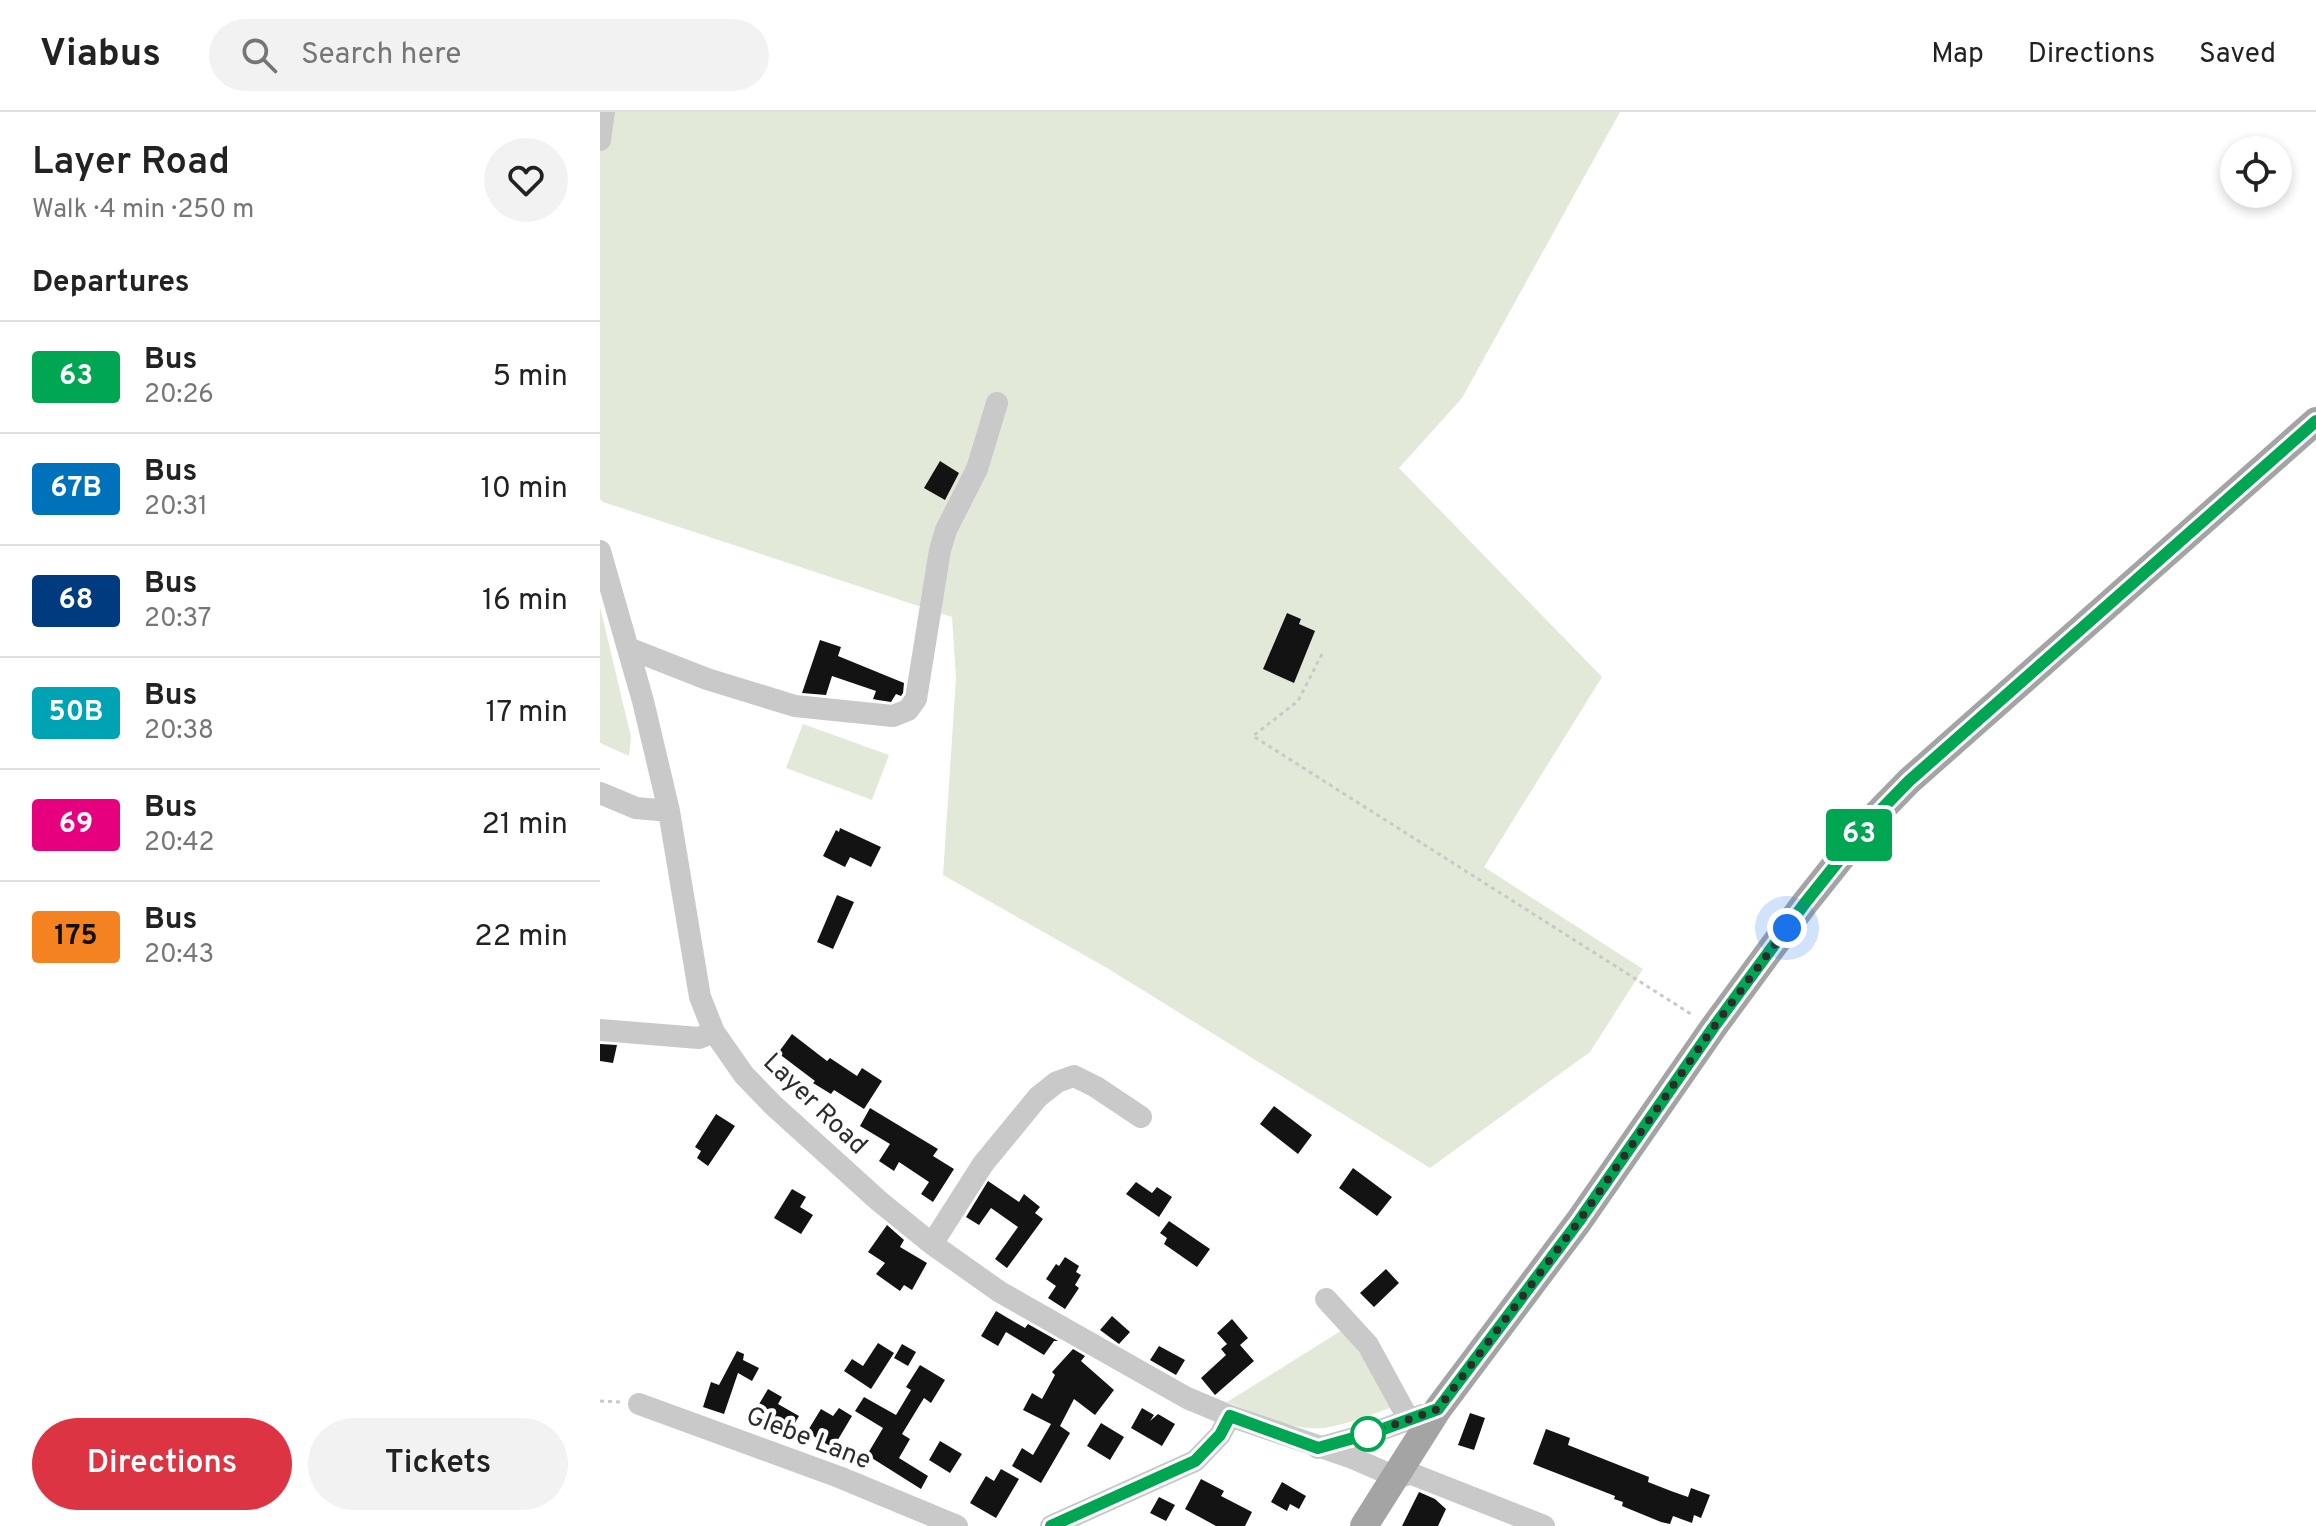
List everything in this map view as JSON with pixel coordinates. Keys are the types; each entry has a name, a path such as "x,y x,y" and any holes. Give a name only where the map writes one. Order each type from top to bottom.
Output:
{"main road":[{"path":"1364,1526 1438,1409 1579,1221 1713,1028 1872,819 1909,781 2316,421"}],"street":[{"path":"600,140 604,112"},
{"path":"628,648 707,679 795,706 893,716 908,710 916,699 940,550 946,530 977,469 997,403"},
{"name":"Layer Road","path":"600,551 669,811 700,997 714,1032 744,1075 773,1105 879,1201 932,1244 1000,1292 1187,1398 1318,1448 1350,1457 1396,1477 1412,1474 1544,1526"},
{"path":"600,793 636,808 669,811"},
{"path":"600,1030 699,1038 714,1032"},
{"path":"932,1244 983,1164 1038,1097 1057,1082 1074,1076 1141,1117"},
{"path":"1326,1299 1368,1345 1409,1420"},
{"name":"Glebe Lane","path":"639,1404 839,1477 957,1526"},
{"path":"1318,1448 1438,1409"},
{"path":"1051,1526 1195,1461 1220,1435 1230,1416"}],"path":[{"path":"1322,654 1298,701 1253,736 1713,1028"}],"green space":[{"path":"600,112 1620,112 1462,398 1399,468 1602,677 1484,867 1643,969 1590,1052 1430,1168 1107,968 943,875 956,678 952,617 600,499"},
{"path":"600,607 631,737 629,756 600,743"},
{"path":"803,724 889,755 872,800 786,768"},
{"path":"1347,1327 1390,1408 1341,1425 1311,1428 1274,1421 1227,1402"}],"building":[{"path":"940,461 959,473 945,500 924,488"},
{"path":"1287,613 1301,619 1299,624 1315,631 1294,683 1263,669"},
{"path":"820,640 841,647 838,656 904,683 903,693 901,696 896,694 891,702 873,699 876,691 832,676 826,695 802,693"},
{"path":"840,828 881,847 871,867 850,857 845,867 823,856"},
{"path":"837,895 854,902 833,949 817,942"},
{"path":"792,1034 827,1061 830,1058 857,1076 862,1068 882,1081 864,1109 834,1090 831,1094 813,1083 815,1081 778,1053"},
{"path":"600,1044 617,1045 613,1063 600,1061"},
{"path":"1274,1106 1312,1135 1298,1154 1260,1124"},
{"path":"870,1108 938,1149 933,1156 954,1169 933,1202 921,1194 929,1182 899,1162 894,1171 879,1161 890,1144 860,1126"},
{"path":"716,1114 735,1126 708,1166 697,1158 701,1151 695,1147"},
{"path":"1353,1168 1392,1197 1377,1216 1339,1188"},
{"path":"988,1181 1019,1202 1024,1194 1040,1207 1035,1213 1043,1219 1007,1268 995,1259 1018,1227 991,1208 979,1225 966,1217"},
{"path":"1136,1182 1152,1193 1157,1187 1172,1197 1159,1217 1126,1194"},
{"path":"792,1189 806,1197 800,1207 813,1215 801,1234 774,1218"},
{"path":"1169,1221 1210,1249 1197,1267 1164,1244 1167,1238 1160,1233"},
{"path":"887,1225 904,1240 900,1247 927,1263 912,1290 904,1285 900,1291 876,1274 885,1263 868,1252"},
{"path":"1065,1257 1079,1266 1076,1272 1081,1275 1075,1285 1079,1288 1065,1309 1048,1298 1056,1286 1046,1279"},
{"path":"1386,1269 1399,1283 1374,1307 1360,1293"},
{"path":"996,1311 1025,1328 1028,1324 1058,1341 1054,1341 1044,1355 1006,1332 998,1346 981,1336"},
{"path":"1112,1316 1130,1332 1119,1344 1100,1330"},
{"path":"1232,1319 1248,1338 1240,1345 1254,1361 1215,1395 1201,1378 1226,1355 1221,1349 1227,1344 1217,1333"},
{"path":"878,1343 894,1353 871,1389 844,1371 852,1359 863,1366"},
{"path":"902,1344 916,1352 908,1366 894,1358"},
{"path":"1159,1346 1185,1360 1176,1375 1150,1360"},
{"path":"1073,1349 1085,1356 1081,1361 1114,1390 1095,1415 1074,1399 1060,1426 1070,1433 1041,1483 1012,1466 1022,1448 1033,1455 1051,1424 1023,1410 1032,1393 1042,1399 1055,1375 1052,1372"},
{"path":"737,1351 744,1354 743,1360 759,1368 752,1381 738,1373 724,1414 703,1407 711,1382 719,1385"},
{"path":"920,1365 945,1380 931,1403 924,1398 902,1434 910,1439 899,1458 928,1476 921,1489 867,1455 883,1428 855,1411 864,1397 896,1415 911,1390 906,1387"},
{"path":"768,1389 782,1397 778,1404 799,1416 790,1431 769,1419 766,1425 752,1416"},
{"path":"839,1408 852,1416 833,1448 807,1432 821,1409 833,1416"},
{"path":"1142,1408 1154,1415 1150,1421 1158,1414 1175,1424 1162,1446 1131,1428"},
{"path":"1470,1413 1485,1418 1474,1450 1458,1445"},
{"path":"1101,1423 1124,1437 1110,1460 1087,1446"},
{"path":"1546,1429 1570,1438 1568,1445 1649,1477 1648,1482 1688,1497 1691,1488 1710,1495 1701,1518 1694,1515 1692,1523 1673,1516 1670,1524 1661,1522 1622,1506 1623,1502 1614,1499 1615,1496 1533,1464"},
{"path":"940,1441 962,1454 950,1473 929,1460"},
{"path":"1001,1469 1019,1479 996,1518 970,1503 986,1476 994,1481"},
{"path":"1201,1479 1224,1491 1221,1496 1252,1512 1245,1526 1216,1526 1185,1509"},
{"path":"1282,1482 1306,1496 1299,1509 1290,1504 1287,1511 1271,1502"},
{"path":"1419,1492 1435,1499 1446,1509 1438,1526 1402,1526"},
{"path":"1159,1497 1175,1505 1166,1521 1150,1513"}],"bus line":[{"name":"63","path":"1051,1526 1195,1461 1220,1435 1230,1416 1318,1448 1375,1432 1438,1409 1579,1221 1713,1028 1805,903 1872,819 1909,781 2316,421"}],"route":[{"path":"1368,1434 1438,1409 1579,1221 1713,1028 1787,928"}]}
